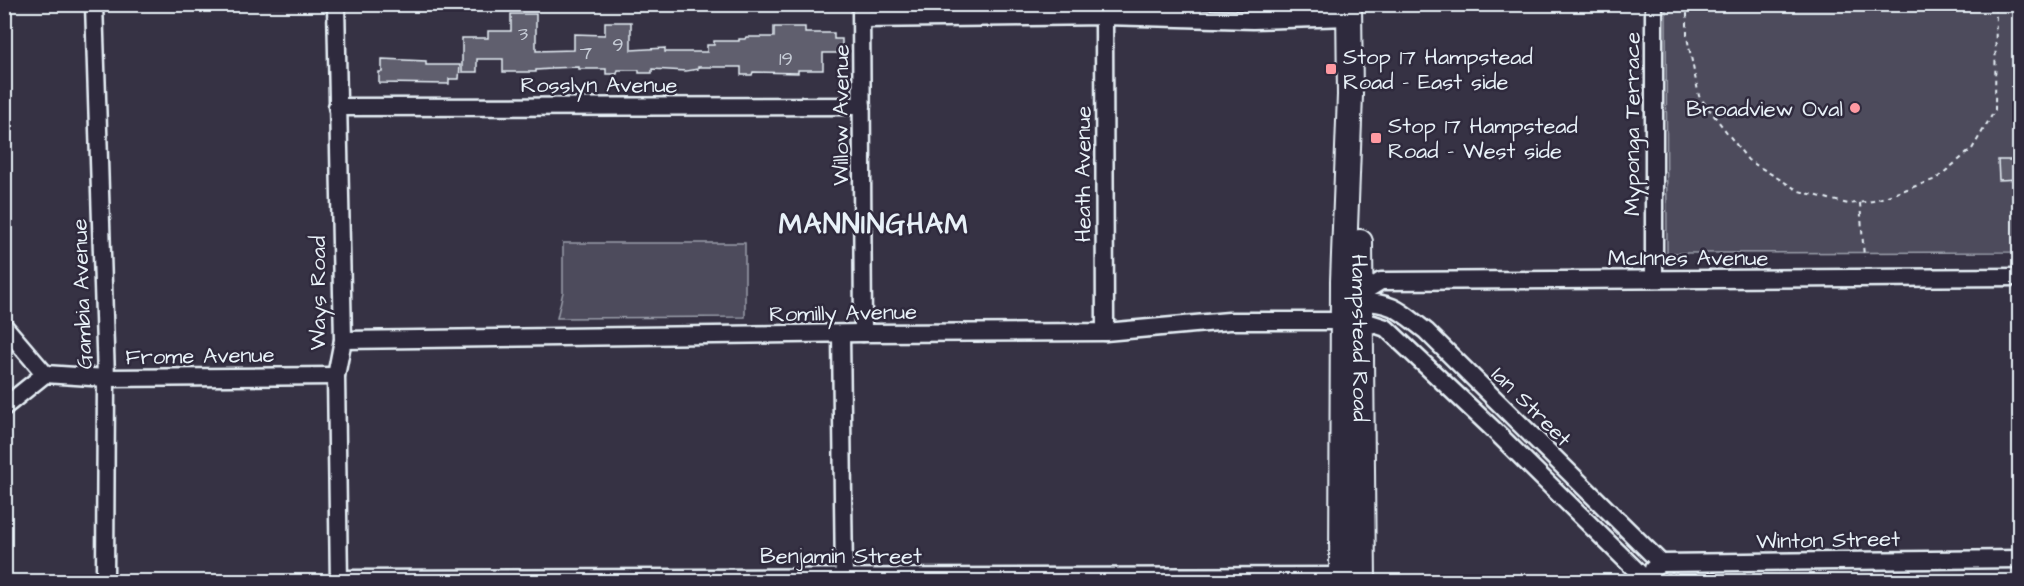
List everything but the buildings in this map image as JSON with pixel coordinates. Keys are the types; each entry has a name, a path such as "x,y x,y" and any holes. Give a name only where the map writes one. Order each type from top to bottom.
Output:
{"highway":[{"name":"Hampstead Road","path":"1349,11 1354,304 1353,579"}],"street":[{"name":"Gambia Avenue","path":"94,4 106,378 105,582"},
{"name":"Ways Road","path":"336,4 342,340 336,376 339,580"},
{"name":"Myponga Terrace","path":"1654,4 1654,279"},
{"path":"862,12 1226,20 1349,11"},
{"name":"Willow Avenue","path":"862,12 863,333"},
{"name":"Heath Avenue","path":"1104,16 1105,332"},
{"name":"Rosslyn Avenue","path":"337,106 862,106"},
{"name":"McInnes Avenue","path":"1354,304 1381,281 2019,277"},
{"path":"1354,304 1377,302 1394,306 1393,296 1398,281"},
{"name":"Romilly Avenue","path":"342,340 1105,332 1229,321 1354,304"},
{"name":"Ian Street","path":"1354,304 1386,328 1494,430 1643,580"},
{"name":"Ian Street","path":"1394,306 1426,331 1660,563"},
{"path":"4,326 45,374 4,407"},
{"path":"841,334 844,578"},
{"name":"Frome Avenue","path":"45,374 106,378 336,376"},
{"path":"1494,430 1511,417"},
{"name":"Winton Street","path":"1660,563 2019,559"},
{"path":"1643,580 1660,563"},
{"name":"Benjamin Street","path":"339,580 1353,579"}],"path":[{"path":"1687,4 1687,37 1699,96 1748,160 1799,191 1848,204 1873,201 1936,179 1972,149 1995,110 1996,4"},
{"path":"1860,203 1864,257"}],"shaded area":[{"path":"1666,5 2019,5 2019,252 1667,253"},
{"path":"563,243 745,243 745,317 557,318 563,292"}],"place":[{"name":"Stop 17 Hampstead Road - East side","path":"1331,69"},
{"name":"Broadview Oval","path":"1855,108"},
{"name":"Stop 17 Hampstead Road - West side","path":"1376,138"}],"district":[{"name":"MANNINGHAM","path":"874,223"}]}
